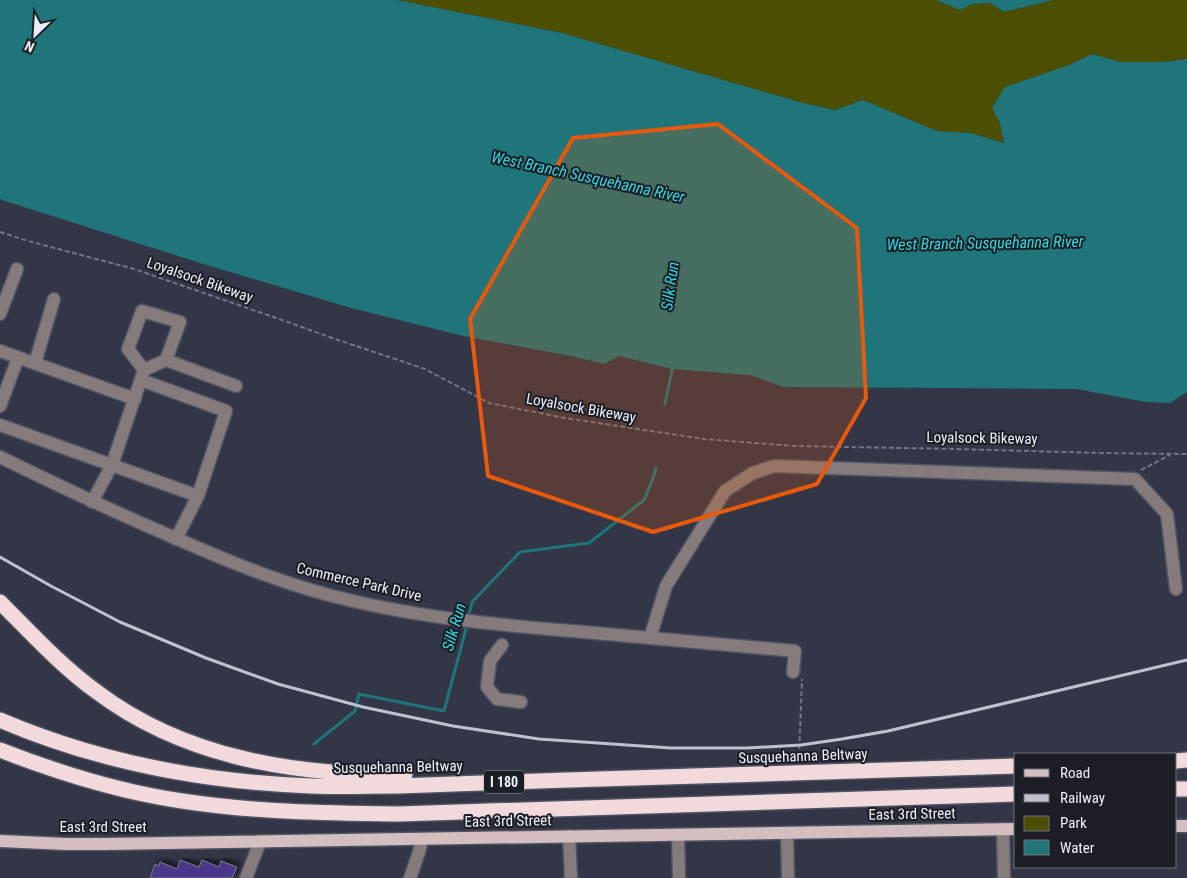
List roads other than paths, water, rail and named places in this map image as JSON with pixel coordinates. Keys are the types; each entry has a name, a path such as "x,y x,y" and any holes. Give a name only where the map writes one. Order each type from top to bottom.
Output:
{"highway":[{"path":"0,602 43,645 97,693 150,726 204,748 233,757 268,764 329,772 569,780"},
{"name":"Susquehanna Beltway","path":"0,720 67,745 112,758 172,771 239,781 312,786 368,786 1014,766"},
{"name":"I 180","path":"0,750 69,775 115,788 154,796 217,806 310,813 398,814 1014,794"},
{"path":"0,758 57,777 93,786 154,796"}],"main road":[{"name":"East 3rd Street","path":"0,841 107,844 1009,829"}],"street":[{"path":"0,314 17,269"},
{"path":"35,364 54,299"},
{"path":"92,502 112,465 143,375 166,360 180,322 142,311 128,349 143,375 226,411 198,496 176,539"},
{"path":"0,351 135,399"},
{"path":"0,406 18,358"},
{"path":"166,360 236,386"},
{"path":"0,424 198,496"},
{"name":"Commerce Park Drive","path":"0,457 92,502 176,539 285,582 326,594 380,607 458,619 795,651 798,673"},
{"path":"650,638 666,586 725,491 753,474 774,466 1135,479 1167,514 1176,589"},
{"path":"502,645 490,661 487,687 497,699 521,702"},
{"path":"1004,878 1009,829"},
{"path":"787,833 788,878"},
{"path":"678,834 679,878"},
{"path":"570,836 571,878"},
{"path":"410,878 422,839"},
{"path":"246,878 260,842"}],"water":[{"name":"West Branch Susquehanna River","path":"0,0 397,0 562,33 803,103 835,110 863,100 937,131 971,133 1004,143 1000,123 992,108 1005,87 1069,65 1092,54 1121,62 1163,62 1187,59 1187,392 1170,403 1145,402 1077,389 784,387 750,375 672,369 619,356 604,364 463,336 351,308 200,263 2,200 0,199"},
{"path":"936,0 1053,0 1004,12 990,3 972,4 960,10"}],"waterway":[{"name":"Silk Run","path":"665,404 673,366"},
{"name":"Silk Run","path":"468,619 472,602 520,552 589,543 644,500 656,468"},
{"name":"Silk Run","path":"314,744 355,711 359,694 444,711 467,625"}],"railway":[{"path":"0,557 120,622 206,658 278,684 363,707 453,726 539,739 671,748 747,748 801,745 888,731 1187,660"}]}
